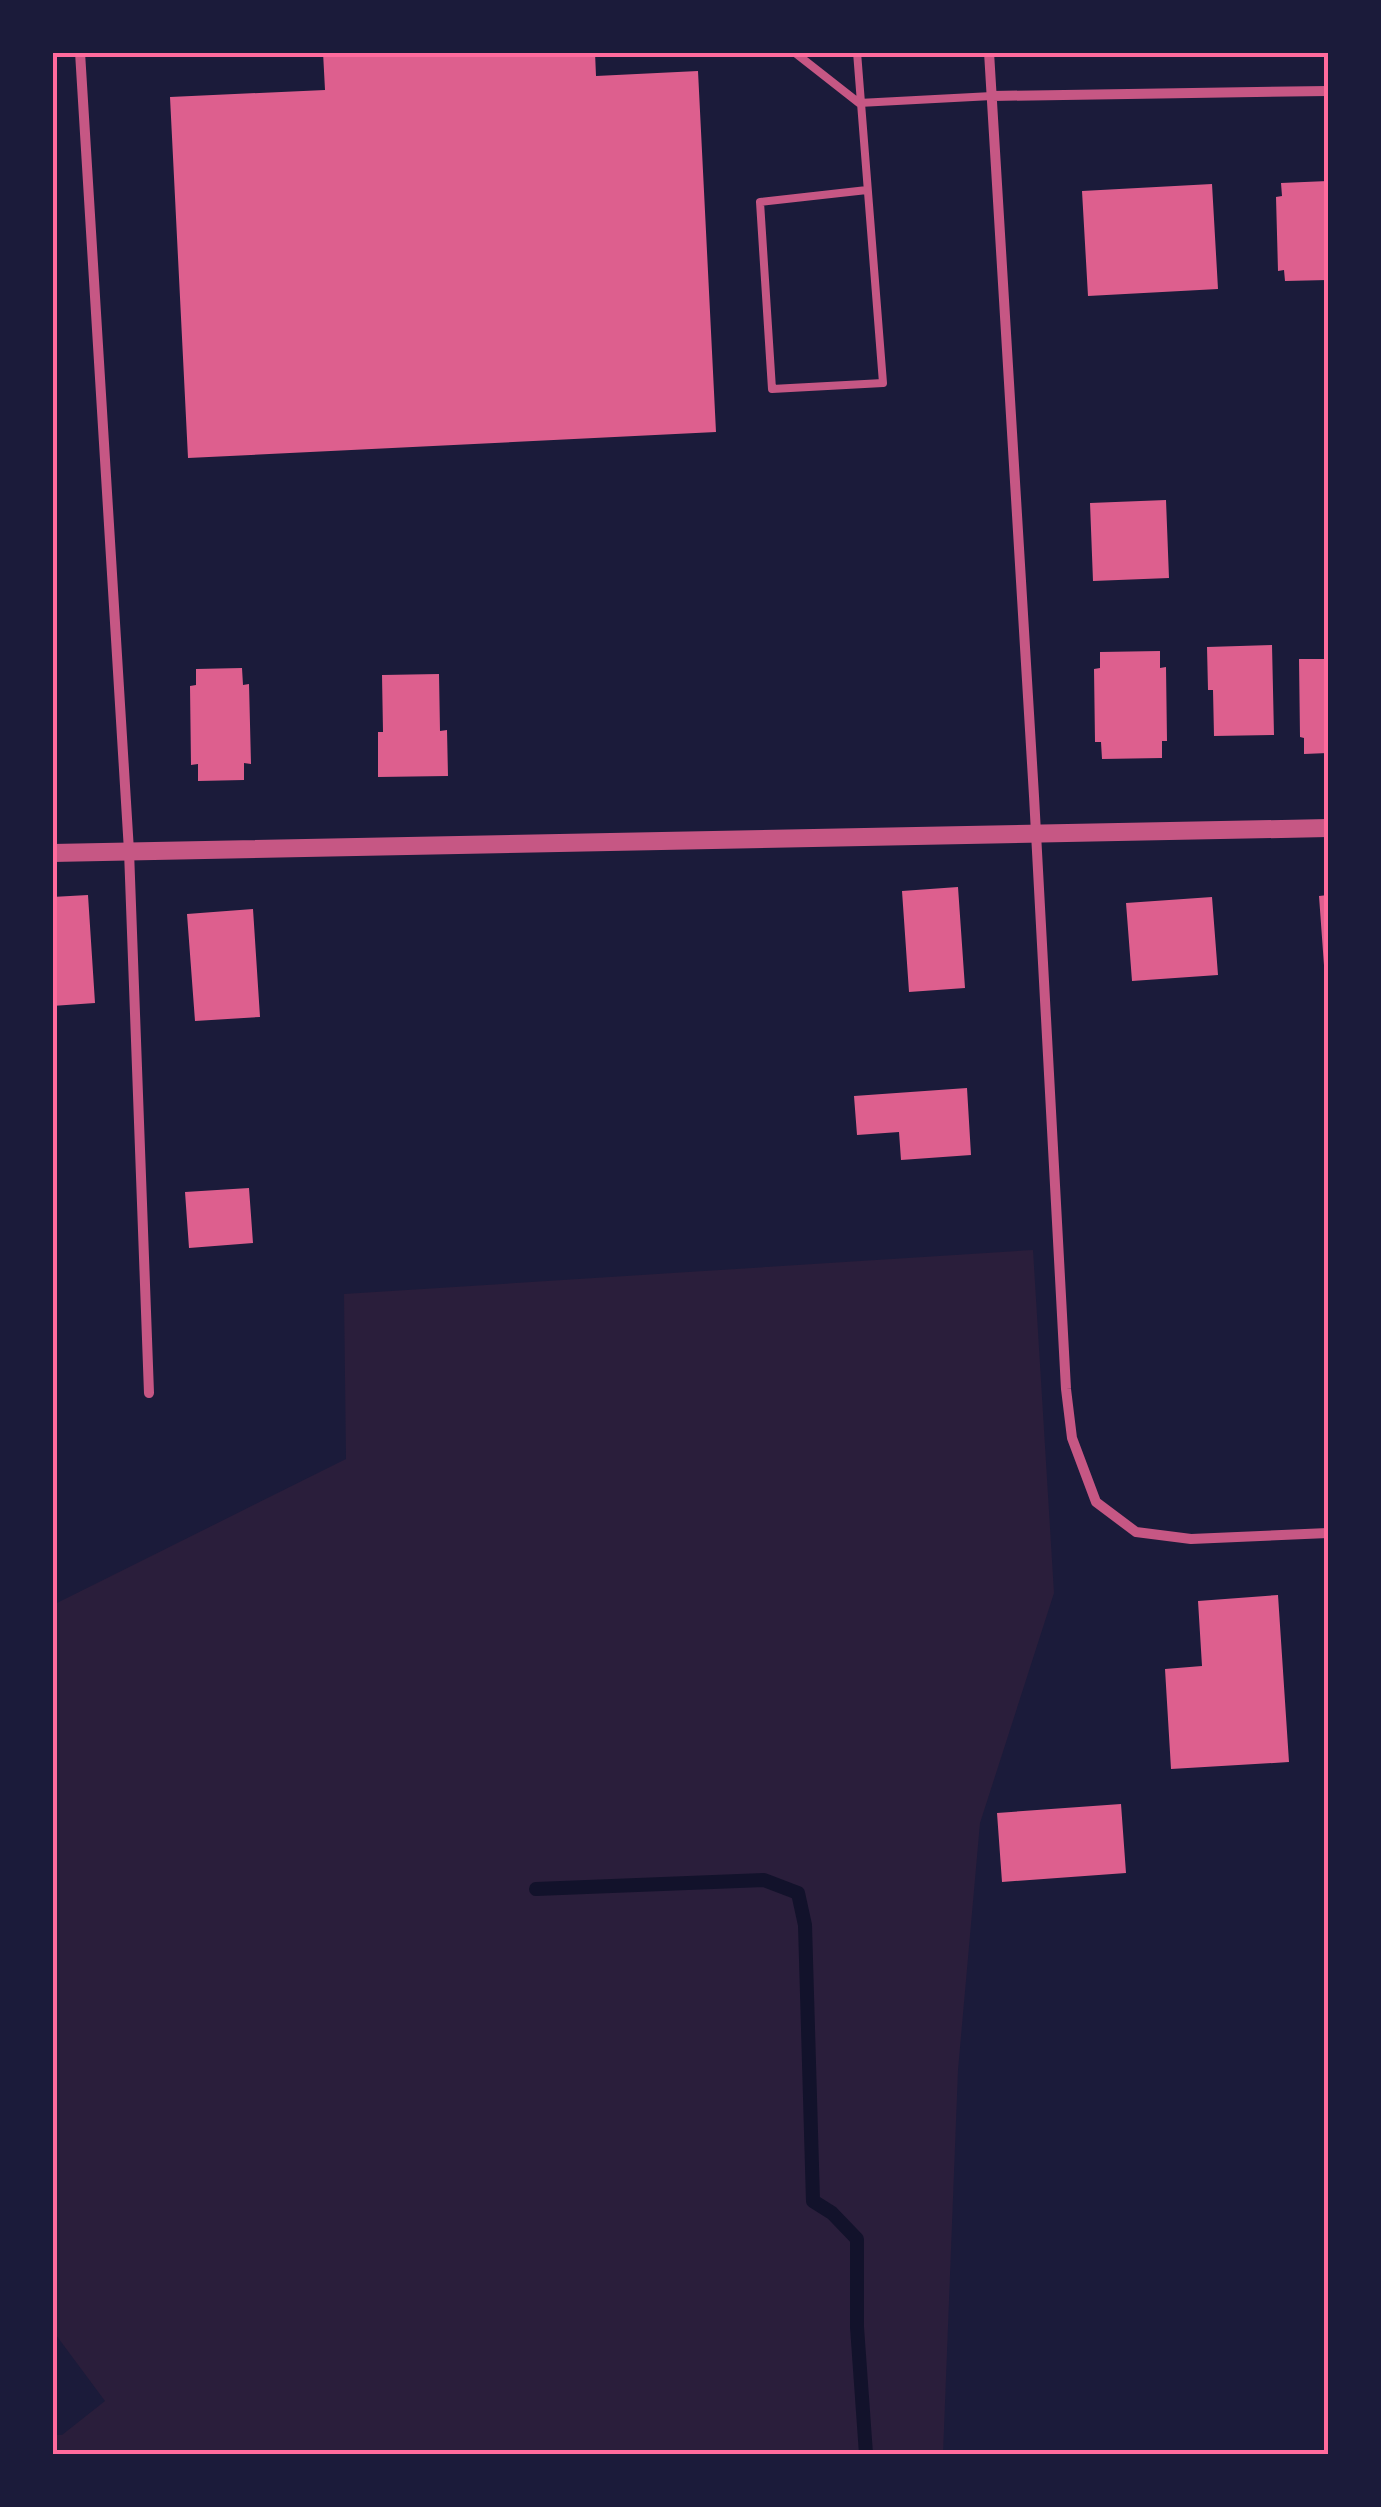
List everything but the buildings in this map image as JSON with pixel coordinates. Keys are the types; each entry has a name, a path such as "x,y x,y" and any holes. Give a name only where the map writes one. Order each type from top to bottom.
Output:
{"street":[{"path":"80,52 129,851 149,1393"},
{"path":"989,52 1066,1389 1072,1438 1096,1502 1136,1532 1191,1539 1328,1533"},
{"path":"992,96 1328,91"},
{"path":"52,852 1328,828"}],"lane":[{"path":"794,52 859,104 992,96"},
{"path":"857,52 883,383 772,389 760,202 867,190"}],"shaded area":[{"path":"1033,1250 1054,1593 980,1823 958,2070 943,2454 53,2454 53,2435 62,2435 105,2401 53,2331 53,1605 346,1459 344,1294"}],"waterway":[{"path":"536,1889 764,1880 798,1893 805,1925 813,2201 832,2213 857,2239 857,2327 866,2454"}]}
